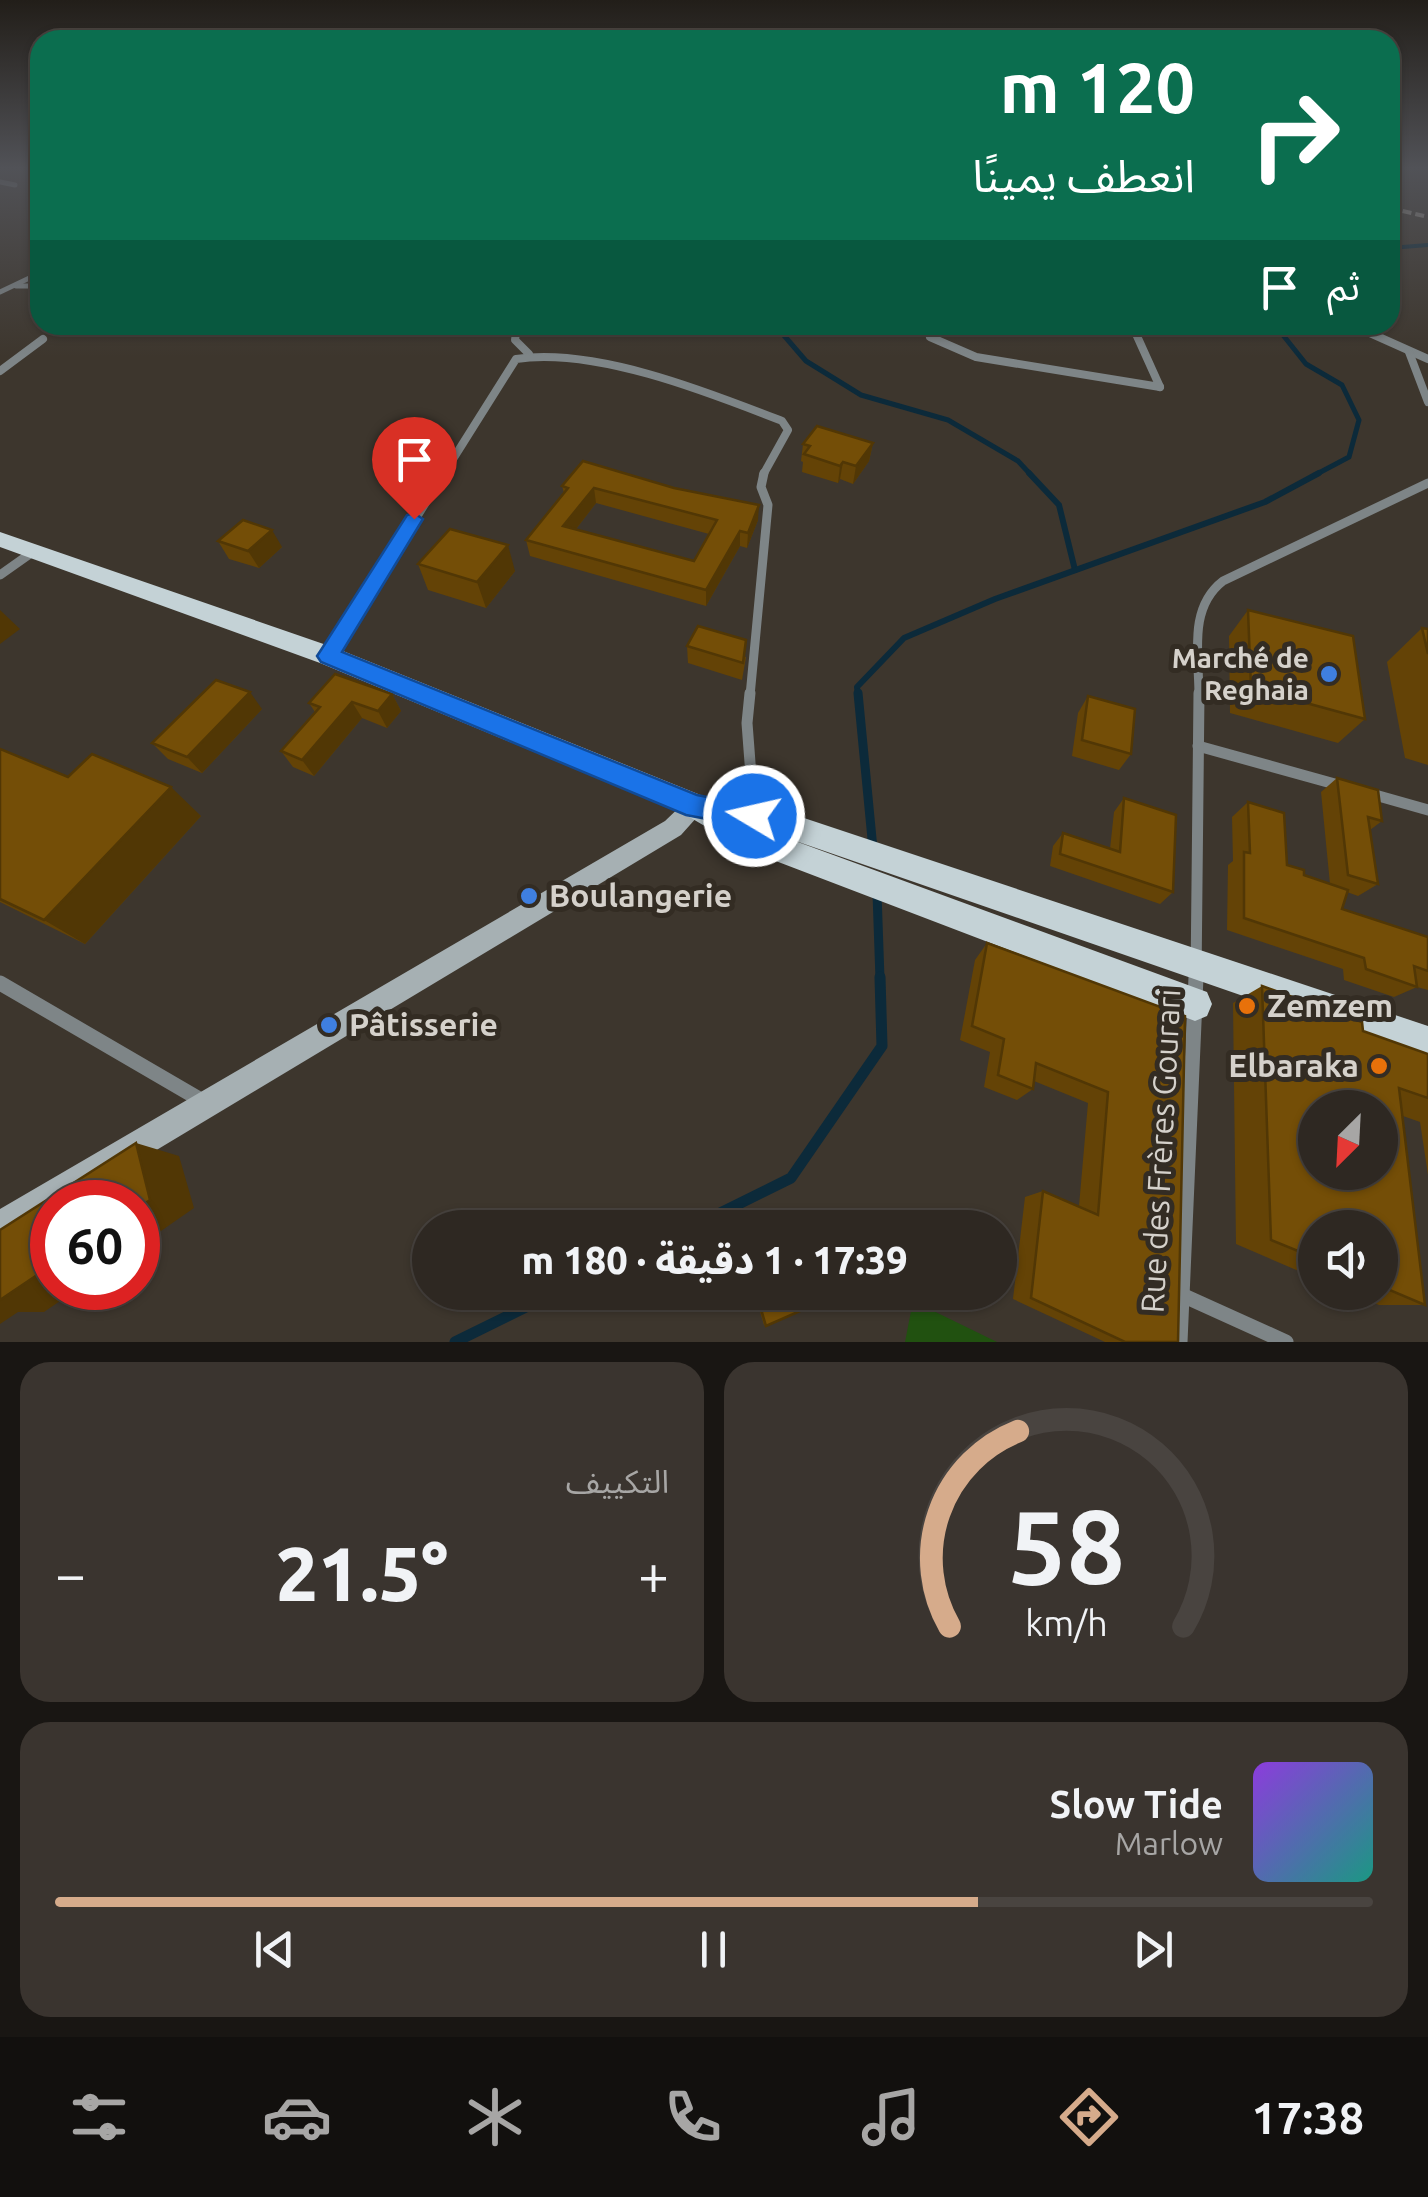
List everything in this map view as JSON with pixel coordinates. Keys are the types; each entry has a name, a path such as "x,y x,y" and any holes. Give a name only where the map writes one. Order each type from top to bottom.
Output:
{"main road":[{"path":"0,539 328,656 696,806 752,839 810,847 984,892 1428,1044"},
{"path":"696,806 754,816 810,847 980,926 1196,1004"}],"street":[{"path":"0,292 30,278"},
{"path":"14,286 30,286"},
{"path":"515,335 515,340 530,354"},
{"path":"930,337 976,357 1160,387 1137,335"},
{"path":"1373,335 1428,360"},
{"path":"0,370 43,339"},
{"path":"1409,352 1428,402"},
{"path":"328,656 510,366 530,354 569,356 769,416 782,421 788,430 758,484 759,495 768,505 747,723 754,816"},
{"name":"Rue des Frères Gourari","path":"1180,1342 1196,1004 1199,612 1206,594 1223,581 1428,483"},
{"path":"0,575 34,551"},
{"path":"1198,746 1428,810"},
{"path":"0,1226 475,949 673,828 696,806"},
{"path":"0,983 206,1103"},
{"path":"1182,1295 1286,1342"}],"green space":[{"path":"911,1310 931,1310 997,1342 905,1342"}],"building":[{"path":"817,426 873,443 856,466 843,462 840,466 804,454 810,446 803,444"},
{"path":"583,461 674,488 759,505 748,533 740,531 706,590 526,540 568,488 562,486","holes":["594,488 717,520 694,561 563,526"]},
{"path":"243,520 272,530 248,551 218,541"},
{"path":"450,529 508,545 477,582 418,564"},
{"path":"1248,610 1353,636 1365,719 1251,688"},
{"path":"698,626 746,640 743,663 687,646"},
{"path":"1422,628 1428,629 1428,654"},
{"path":"335,674 392,694 378,711 352,702 302,760 281,751 320,707 309,703"},
{"path":"216,680 250,692 187,757 152,743"},
{"path":"1088,696 1135,709 1131,754 1082,740"},
{"path":"0,749 68,777 92,754 171,787 44,920 0,899"},
{"path":"1337,778 1378,790 1382,821 1368,817 1378,884 1348,875"},
{"path":"1124,798 1176,815 1173,892 1060,854 1063,833 1120,852"},
{"path":"1248,802 1284,813 1287,865 1348,890 1342,909 1428,937 1428,971 1414,966 1417,987 1366,969 1364,958 1244,918 1244,852 1250,853"},
{"path":"987,943 1185,1016 1178,1342 1125,1342 1031,1298 1043,1191 1098,1215 1108,1092 1036,1063 1033,1089 998,1075 1004,1039 972,1026"},
{"path":"1262,986 1362,1022 1363,1031 1428,1054 1428,1098 1399,1088 1425,1305 1398,1294 1398,1210 1298,1210 1298,1251 1271,1240"},
{"path":"136,1143 145,1180 78,1180"},
{"path":"30,1211 30,1280 0,1300 0,1230"},
{"path":"761,1310 802,1310 766,1326"}],"waterway":[{"path":"1400,247 1428,245"},
{"path":"784,335 806,361 861,395 948,420 1018,461 1031,475"},
{"path":"1283,335 1306,364 1342,385 1359,420 1349,457 1315,475"},
{"path":"1029,473 1059,505 1075,570"},
{"path":"858,696 857,687 904,638 995,599 1265,502 1319,473"},
{"path":"858,693 873,849"},
{"path":"877,893 880,979"},
{"path":"726,1210 791,1178 882,1046 880,977"},
{"path":"455,1342 520,1310"}],"place":[{"name":"Marché de Reghaia","path":"1329,674"},
{"name":"Boulangerie","path":"529,896"},
{"name":"Zemzem","path":"1247,1006"},
{"name":"Pâtisserie","path":"329,1025"},
{"name":"Elbaraka","path":"1379,1066"}],"route":[{"path":"414,519 328,656 696,806 754,816"}]}
